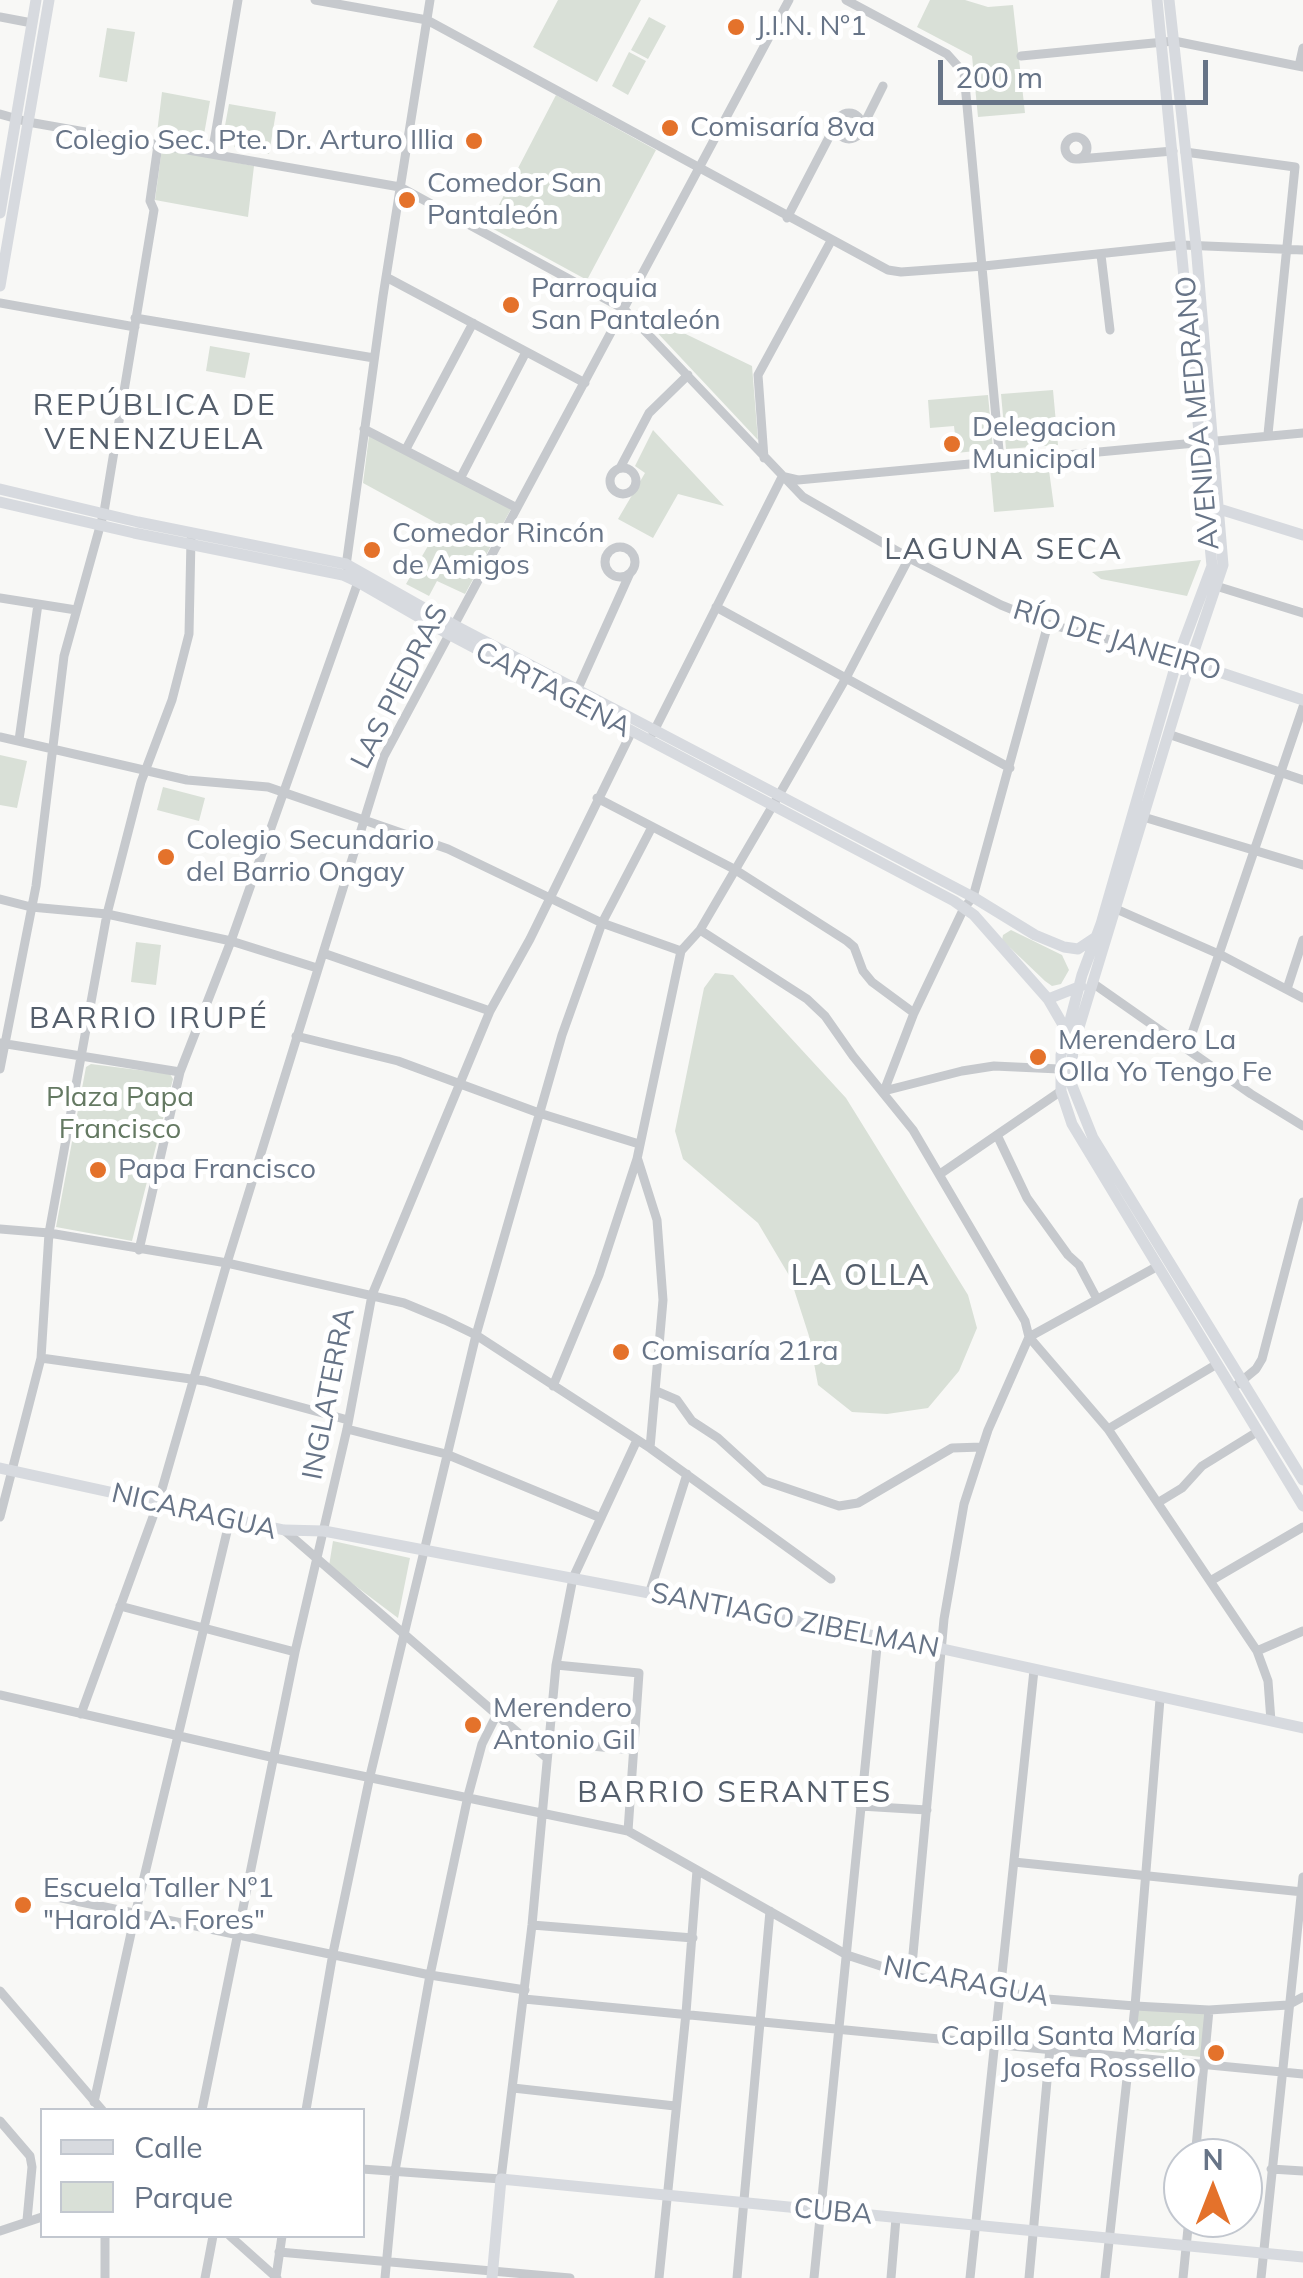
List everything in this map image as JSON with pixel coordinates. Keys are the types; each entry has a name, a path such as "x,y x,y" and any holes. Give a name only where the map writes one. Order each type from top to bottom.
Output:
{"main road":[{"path":"0,286 36,0"},
{"path":"0,210 50,0"},
{"name":"AVENIDA MEDRANO","path":"1157,0 1168,42"},
{"name":"AVENIDA MEDRANO","path":"1060,1091 1059,1069 1066,1030 1081,981 1168,734 1184,660 1223,565 1168,42 1169,0"},
{"name":"CARTAGENA","path":"0,489 101,517 345,570 968,902 1064,947"},
{"name":"CARTAGENA","path":"0,502 101,517"},
{"path":"1214,508 1303,535"},
{"name":"AVENIDA MEDRANO","path":"1214,508 1212,566 1070,1064 1071,1083 1093,1138 1236,1385"},
{"name":"CARTAGENA","path":"345,570 358,582 453,630"},
{"name":"RÍO DE JANEIRO","path":"1184,660 1303,703"},
{"name":"CARTAGENA","path":"575,695 632,730 652,736"},
{"name":"CARTAGENA","path":"968,902 996,942 1048,1000 1066,1030"},
{"path":"996,942 1000,927 1011,922"},
{"path":"1081,981 1064,947 1084,947 1098,934"},
{"path":"1048,1000 1081,981 1094,984"},
{"path":"1060,1091 1072,1124 1217,1364 1303,1480"},
{"path":"1236,1385 1257,1432 1303,1506"},
{"name":"NICARAGUA","path":"6,1469 284,1530"},
{"name":"SANTIAGO ZIBELMAN","path":"284,1530 324,1531 944,1649 1303,1728"},
{"path":"492,2274 501,2179"},
{"name":"CUBA","path":"501,2179 1303,2257"}],"street":[{"path":"212,154 238,0"},
{"path":"315,0 427,20 787,218 878,266 901,272 1189,245 1303,250"},
{"path":"345,570 430,0"},
{"name":"LAS PIEDRAS","path":"82,1714 158,1503 227,1263 384,756 790,0"},
{"path":"846,0 947,54 964,72 1000,461"},
{"path":"0,17 32,23"},
{"path":"1021,56 1168,42 1301,67 1303,48"},
{"path":"838,120 838,132 853,138 883,86"},
{"path":"787,218 838,120 852,113 861,121 861,129"},
{"name":"RÍO DE JANEIRO","path":"0,114 400,187 624,309 803,497 1001,605 1048,624 1184,660"},
{"path":"0,1069 32,906 64,656 101,517 135,322 154,210 150,201 158,145"},
{"path":"1079,160 1179,152 1295,167 1268,434"},
{"path":"764,458 758,375 831,241"},
{"path":"1101,255 1110,330"},
{"path":"386,277 585,383"},
{"path":"0,302 374,358"},
{"path":"406,448 474,323"},
{"path":"461,477 526,352"},
{"path":"620,468 649,412 688,375"},
{"path":"364,429 517,508"},
{"path":"652,736 782,477 798,480 1303,432"},
{"path":"0,1518 6,1469 41,1358 49,1233 107,914 145,771 172,700 190,634 191,538"},
{"path":"553,1386 599,1275 637,1159 681,950 700,930 776,800 909,558"},
{"path":"575,695 630,574"},
{"path":"138,1250 180,1072 231,941 358,582"},
{"path":"1216,586 1303,613"},
{"path":"0,598 76,610"},
{"path":"18,740 38,604"},
{"path":"716,607 1010,768"},
{"path":"884,1091 914,1013 968,902 1010,768 1048,624"},
{"path":"1187,1048 1303,703"},
{"name":"INGLATERRA","path":"202,2108 372,1295 490,1012 632,730"},
{"path":"1168,734 1303,780"},
{"path":"0,736 186,780 255,785 364,819 448,849 602,923 681,950"},
{"path":"597,798 734,868 854,947 872,982 914,1013"},
{"path":"1138,816 1303,864"},
{"path":"306,2108 333,1953 370,1776 476,1336 538,1113 602,923 652,827"},
{"path":"0,899 107,914 231,941 317,968"},
{"path":"1116,908 1221,955 1303,998"},
{"path":"700,930 807,999 826,1016 914,1130 1025,1321 1029,1337 1108,1428 1257,1651 1268,1681 1270,1721"},
{"path":"1287,989 1303,940"},
{"path":"323,953 490,1012"},
{"path":"1094,984 1250,1094 1303,1126"},
{"path":"296,1036 398,1061 538,1113 638,1144"},
{"path":"4,1044 180,1072"},
{"path":"884,1091 994,1066 1059,1069"},
{"path":"940,1174 1060,1091"},
{"path":"997,1135 1027,1198 1079,1265 1097,1298"},
{"path":"637,1159 657,1220 664,1300 650,1448"},
{"path":"1236,1385 1262,1359 1303,1202"},
{"path":"0,1229 49,1233 227,1263 404,1303 476,1336 650,1448 831,1579"},
{"path":"912,1976 944,1619 954,1551 982,1447 1015,1362 1029,1337 1158,1266"},
{"path":"41,1358 192,1380 347,1424 446,1454 601,1518"},
{"path":"1108,1428 1217,1364"},
{"path":"656,1390 676,1400 692,1421 718,1438 765,1481 839,1506 858,1503 952,1448 982,1447"},
{"path":"1159,1502 1182,1488 1202,1466 1257,1432"},
{"path":"501,2179 532,1925 556,1664 573,1578 637,1440"},
{"path":"649,1594 687,1474"},
{"path":"94,2102 134,1915 230,1518"},
{"path":"1212,1580 1303,1527"},
{"name":"NICARAGUA","path":"284,1530 547,1758"},
{"path":"120,1606 296,1652"},
{"path":"1257,1651 1303,1632"},
{"path":"814,2278 878,1637"},
{"path":"556,1664 640,1673 628,1831"},
{"path":"970,2278 1034,1670"},
{"name":"NICARAGUA","path":"0,1695 275,1758 628,1831 847,1955 912,1976 1046,1999 1135,2006 1210,2010 1288,2005 1303,1997"},
{"path":"1105,2278 1135,2006 1160,1699"},
{"path":"385,2278 395,2170 430,1974 468,1796 482,1744 498,1714"},
{"path":"549,1742 634,1750"},
{"path":"860,1806 927,1810"},
{"path":"1014,1862 1302,1892"},
{"path":"658,2278 697,1870"},
{"path":"1261,2278 1303,1877"},
{"path":"57,1897 524,1994 1303,2074"},
{"path":"737,2278 770,1911"},
{"path":"532,1925 692,1938"},
{"path":"0,1991 100,2108"},
{"path":"1196,2138 1210,2010"},
{"path":"1029,2278 1050,2048"},
{"path":"513,2088 675,2106"},
{"path":"0,2121 30,2156 26,2220"},
{"name":"CUBA","path":"365,2169 501,2179"},
{"path":"1271,2169 1303,2171"},
{"path":"0,2231 40,2218"},
{"path":"891,2278 896,2218"},
{"path":"105,2278 106,2238"},
{"path":"204,2278 213,2238"},
{"path":"232,2238 277,2278"},
{"path":"277,2278 282,2238"},
{"path":"1183,2278 1187,2238"},
{"path":"279,2252 570,2278"}],"green space":[{"path":"558,0 641,0 597,82 533,47"},
{"path":"930,0 965,0 988,7 1013,5 1025,113 978,117 972,56 917,27"},
{"path":"649,17 666,26 648,59 631,50"},
{"path":"107,28 135,32 127,82 99,77"},
{"path":"629,52 646,61 628,95 612,86"},
{"path":"162,92 210,101 203,140 157,133"},
{"path":"556,95 656,150 587,280 488,226"},
{"path":"229,104 276,112 269,154 234,147 236,133 224,131"},
{"path":"162,148 254,166 248,217 155,200"},
{"path":"636,310 752,366 758,440"},
{"path":"210,346 250,353 245,378 206,371"},
{"path":"1053,390 1058,445 1006,449 1001,394"},
{"path":"988,395 993,449 957,453 954,426 930,428 928,400"},
{"path":"653,430 724,506 678,494 653,538 618,519 645,473 635,466"},
{"path":"369,436 511,509 465,594 437,581 429,596 406,584 440,525 363,483"},
{"path":"1048,463 1054,507 994,512 990,468"},
{"path":"1201,560 1187,596 1101,579 1092,572"},
{"path":"0,755 27,761 17,808 0,805"},
{"path":"163,787 205,798 199,821 157,810"},
{"path":"1011,930 1062,955 1069,970 1061,984 1052,986 1045,981 1002,940"},
{"path":"136,942 161,945 156,985 131,982"},
{"name":"LA OLLA","path":"715,973 733,975 846,1098 968,1295 977,1328 959,1371 928,1408 887,1414 852,1412 818,1385 809,1336 790,1277 758,1223 683,1159 675,1131 704,988"},
{"name":"Plaza Papa Francisco","path":"91,1064 170,1074 173,1079 132,1241 56,1227 86,1067"},
{"path":"333,1541 410,1558 398,1618 329,1566"},
{"path":"1137,2010 1205,2013 1201,2057 1133,2050"}],"place":[{"name":"J.I.N. Nº1","path":"736,27"},
{"name":"Comisaría 8va","path":"670,128"},
{"name":"Colegio Sec. Pte. Dr. Arturo Illia","path":"474,141"},
{"name":"Comedor San Pantaleón","path":"407,200"},
{"name":"Parroquia San Pantaleón","path":"511,305"},
{"name":"Delegacion Municipal","path":"952,444"},
{"name":"Comedor Rincón de Amigos","path":"372,550"},
{"name":"Colegio Secundario del Barrio Ongay","path":"166,857"},
{"name":"Merendero La Olla Yo Tengo Fe","path":"1038,1057"},
{"name":"Papa Francisco","path":"98,1170"},
{"name":"Comisaría 21ra","path":"621,1352"},
{"name":"Merendero Antonio Gil","path":"473,1725"},
{"name":"Escuela Taller Nº1 \"Harold A. Fores\"","path":"23,1905"},
{"name":"Capilla Santa María Josefa Rossello","path":"1216,2053"}],"district":[{"name":"REPÚBLICA DE VENENZUELA","path":"155,423"},
{"name":"LAGUNA SECA","path":"1004,550"},
{"name":"BARRIO IRUPÉ","path":"149,1019"},
{"name":"LA OLLA","path":"861,1276"},
{"name":"BARRIO SERANTES","path":"735,1793"}]}
